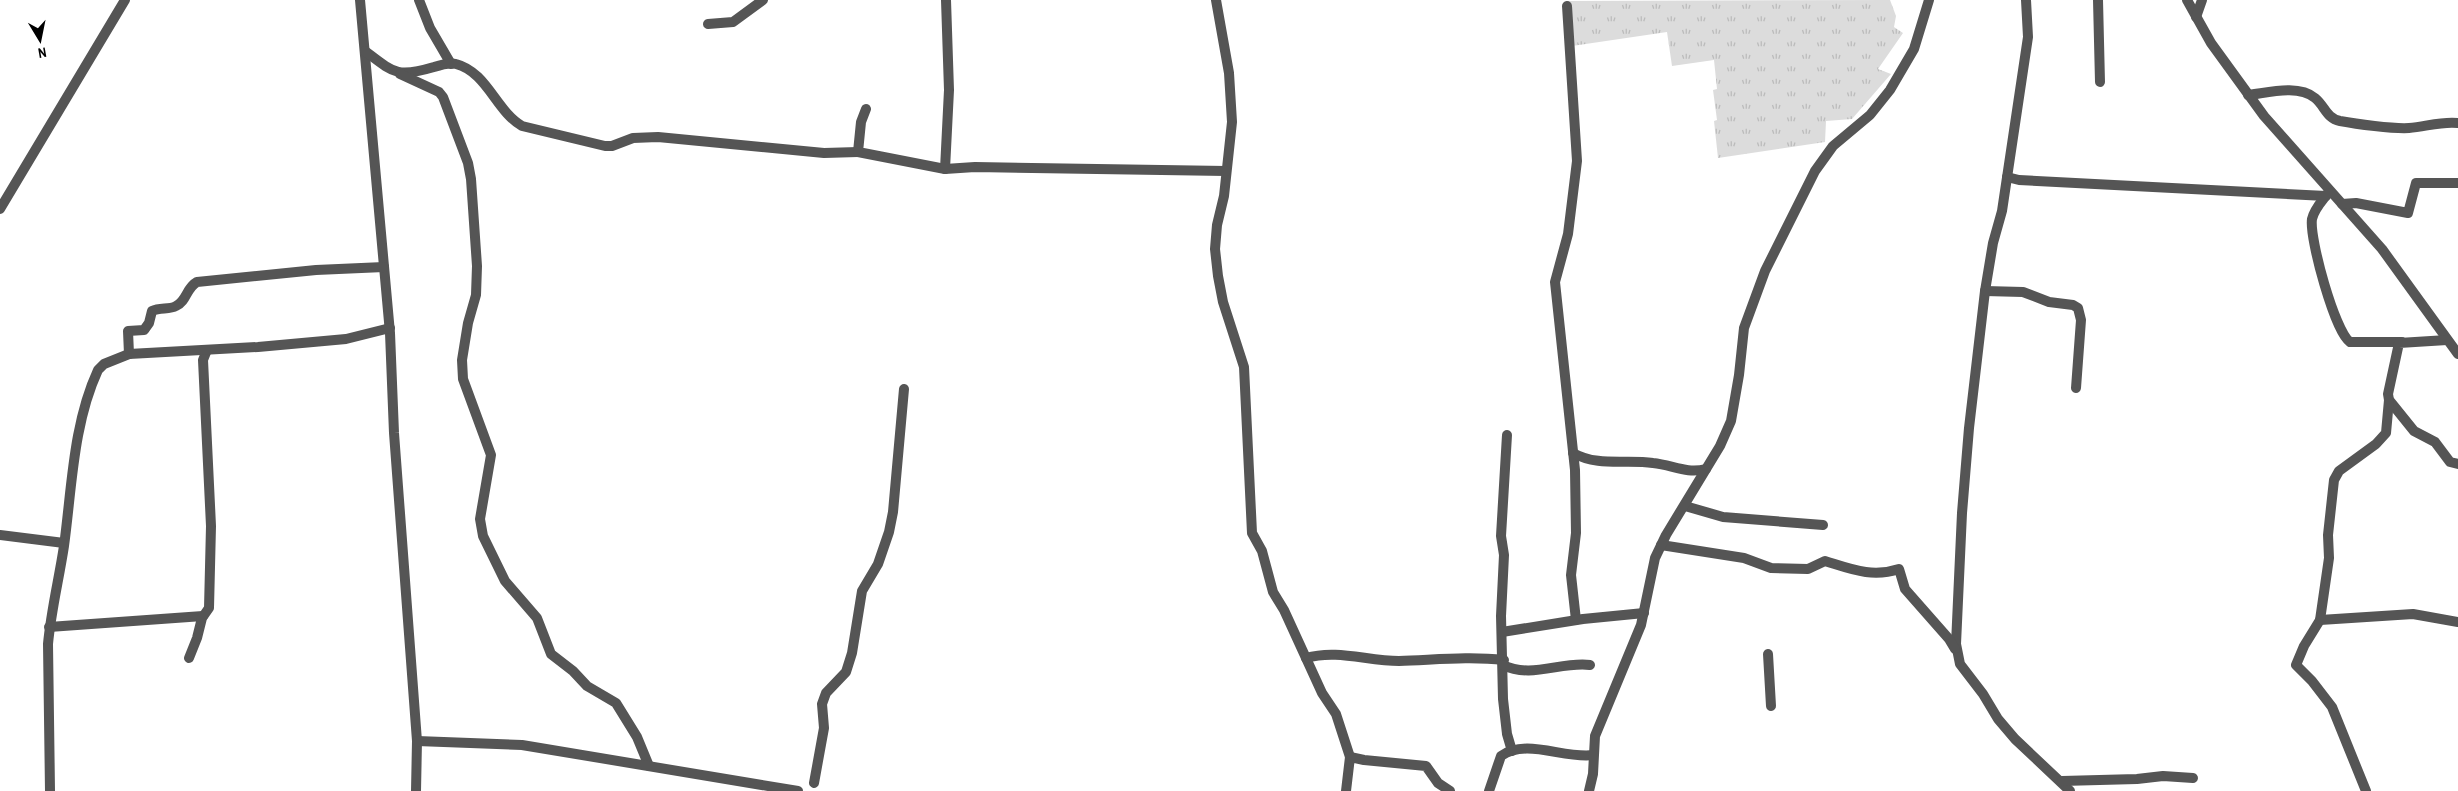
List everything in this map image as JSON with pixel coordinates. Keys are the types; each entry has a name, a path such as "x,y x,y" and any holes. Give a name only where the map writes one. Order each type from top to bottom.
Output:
{"street":[{"path":"0,209 125,0"},
{"path":"360,0 390,328 394,433 417,741 416,791"},
{"path":"419,0 430,28 451,64"},
{"path":"708,24 733,22 763,0"},
{"path":"944,169 949,90 946,0"},
{"path":"1216,0 1231,93 1232,122 1224,196 1217,225 1215,249 1223,302 1244,367 1252,532 1262,551 1272,592 1284,610 1322,693 1336,714 1350,757 1346,791"},
{"path":"1589,791 1598,726 1642,625 1655,558 1661,544 1725,437 1731,421 1739,375 1744,328 1765,271 1804,191 1820,163 1839,140 1870,115 1890,90 1914,49 1929,0"},
{"path":"1957,654 1956,632 1962,513 1985,291 2007,177 2028,37 2026,0"},
{"path":"2098,0 2100,82"},
{"path":"2187,0 2211,43 2264,116 2328,193 2342,204 2402,274 2458,354"},
{"path":"2196,17 2202,0"},
{"path":"1567,6 1576,161 1568,234 1555,282 1577,504 1572,576 1576,620"},
{"path":"365,51 388,68 439,92 443,97 468,163 477,266 476,295 462,360 463,379 491,455 480,519 483,536 505,581 537,618 551,654 573,671 587,686 616,702 637,737 649,766"},
{"path":"400,74 415,73 451,64 470,71 488,88 510,120 522,126 605,146 615,145 633,138 658,137 824,153 858,152 944,169 975,167 1226,171"},
{"path":"2248,95 2282,91 2297,92 2314,97 2332,118 2361,124 2409,128 2441,123 2458,123"},
{"path":"858,152 861,122 866,109"},
{"path":"2007,177 2019,180 2328,193"},
{"path":"2342,204 2356,203 2408,213 2416,183 2458,183"},
{"path":"2328,193 2316,209 2312,228 2324,282 2341,333 2350,342 2359,343 2447,340"},
{"path":"129,354 128,331 144,330 148,327 152,311 178,306 183,301 190,286 198,282 316,270 384,267"},
{"path":"1985,291 2023,292 2049,302 2072,305 2078,308 2081,320 2076,388"},
{"path":"50,791 49,627 64,543 78,435 98,370 104,364 129,354 346,339 390,328"},
{"path":"2402,342 2398,345 2390,381 2388,394 2390,400 2414,431 2437,443 2450,462 2458,464"},
{"path":"189,658 203,616 209,608 210,497 203,360 207,350"},
{"path":"814,783 824,728 822,704 826,693 846,672 852,653 862,591 878,564 889,532 893,512 904,389"},
{"path":"2366,791 2332,707 2312,681 2296,666 2304,646 2320,620 2329,558 2328,535 2334,480 2339,471 2376,444 2386,432 2390,400"},
{"path":"1507,435 1501,536 1504,556 1503,699 1507,734 1512,751"},
{"path":"1573,453 1590,460 1652,462 1686,472 1706,470"},
{"path":"1685,506 1723,517 1823,525"},
{"path":"0,535 64,543"},
{"path":"1661,544 1744,558 1771,568 1808,570 1825,561 1860,571 1884,574 1899,569 1905,589 1949,638 1961,666 1983,694 1998,720 2015,739 2062,781 2070,791"},
{"path":"1502,632 1576,620 1644,613"},
{"path":"2320,620 2413,614 2458,622"},
{"path":"49,627 203,616"},
{"path":"1306,658 1332,654 1399,661 1454,657 1504,662 1513,670 1538,670 1579,664 1590,665"},
{"path":"1768,654 1771,706"},
{"path":"417,741 522,745 798,791"},
{"path":"1489,791 1501,756 1512,751 1529,748 1571,756 1593,755"},
{"path":"1350,757 1426,766 1438,783 1450,791"},
{"path":"2062,781 2137,779 2163,776 2193,778"}],"green space":[{"path":"1890,0 1896,16 1894,27 1903,33 1878,69 1891,74 1852,119 1826,121 1825,142 1718,158 1714,121 1717,120 1713,90 1717,89 1714,60 1672,66 1667,32 1572,46 1567,1"}]}
